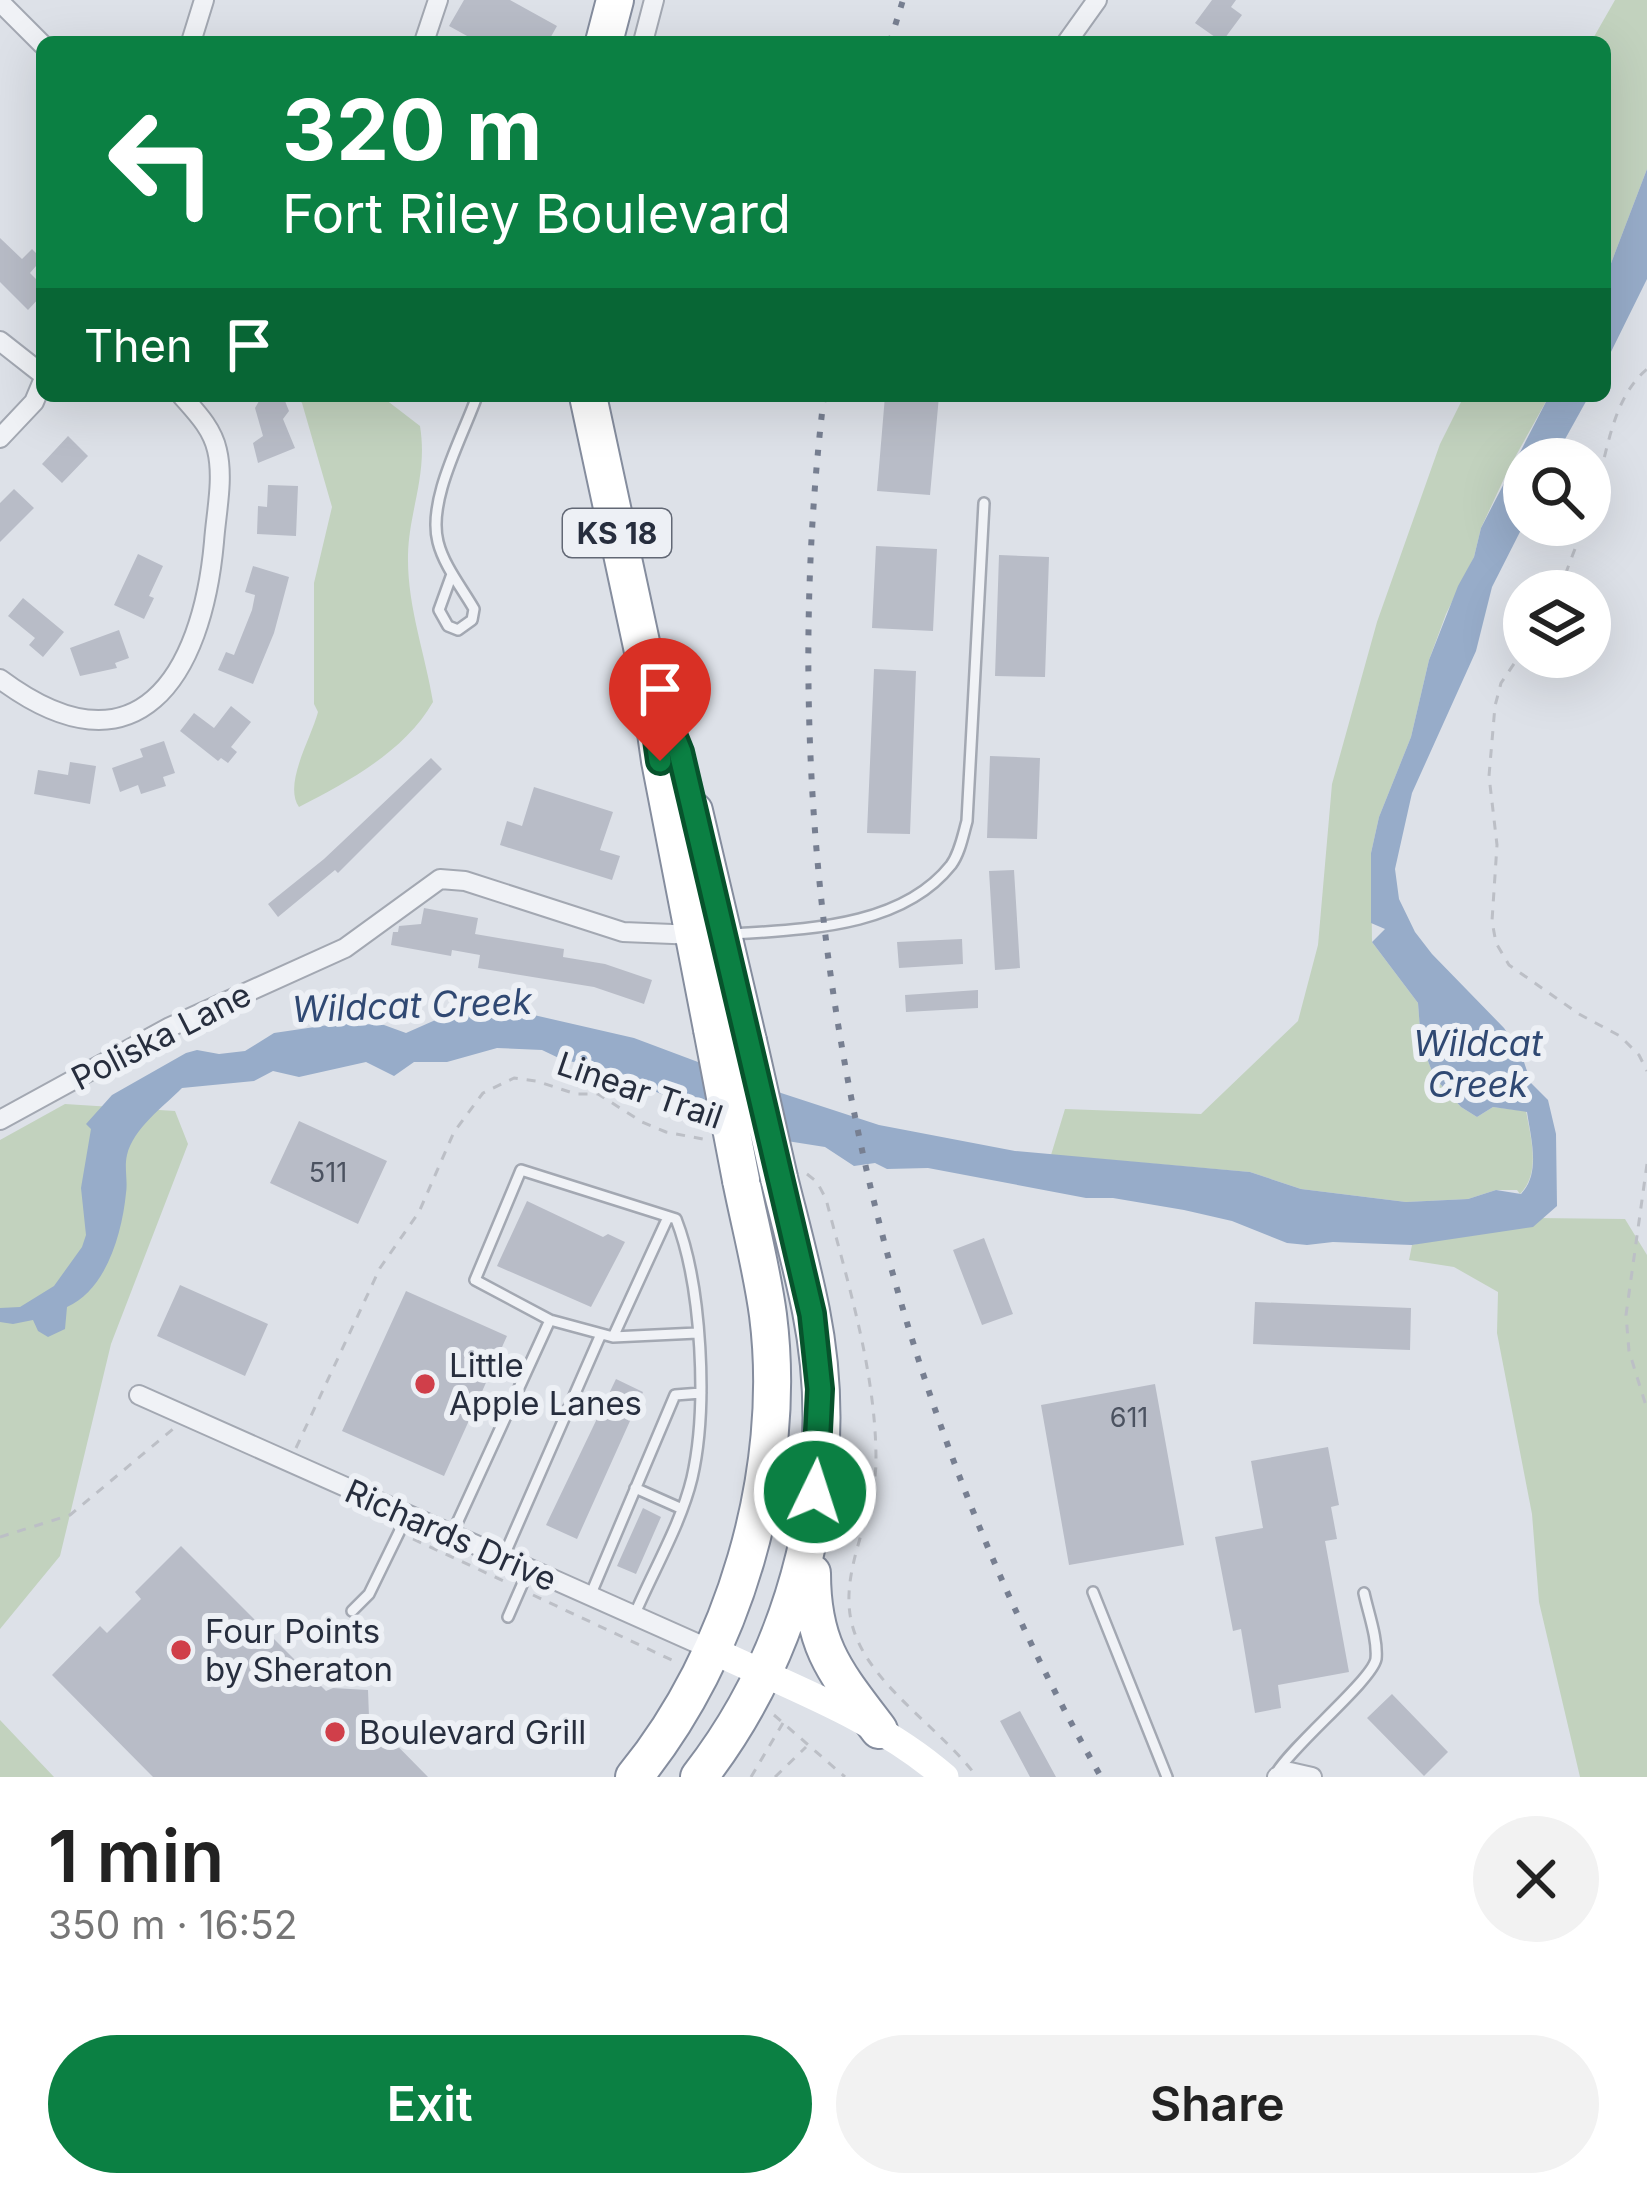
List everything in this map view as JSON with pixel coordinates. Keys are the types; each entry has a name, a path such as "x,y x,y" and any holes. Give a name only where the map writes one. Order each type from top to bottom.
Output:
{"highway":[{"path":"606,36 615,0"},
{"name":"KS 18","path":"589,402 647,670 680,752 708,935 712,1029 768,1315 768,1446 748,1550 705,1662 665,1738 634,1777"},
{"name":"KS 18","path":"699,1777 756,1687 791,1607 811,1528 820,1389 791,1174 708,935"},
{"path":"811,1528 814,1620 830,1665 879,1730"}],"street":[{"path":"193,36 204,0"},
{"path":"426,36 438,0"},
{"path":"645,36 654,0"},
{"path":"1071,36 1097,0"},
{"path":"0,2 36,38"},
{"path":"0,341 36,369"},
{"path":"0,438 36,397"},
{"path":"0,680 62,715 100,722 136,712 170,688 201,624 220,476 217,448 187,402"},
{"name":"Poliska Lane","path":"0,1120 170,1027 346,948 440,879 465,880 622,932 708,935"},
{"name":"Richards Drive","path":"140,1395 290,1464 404,1525 452,1535 634,1616 705,1662 756,1687 879,1730 923,1766 945,1777"},
{"path":"1275,1777 1290,1772 1312,1777"}],"lane":[{"path":"452,574 439,610 448,626 458,630 472,620 474,609 436,540 437,517 443,484 475,402"},
{"path":"708,935 825,926 867,916 920,896 954,862 968,821 984,503"},
{"path":"634,1616 692,1478 701,1393 697,1333 686,1244 676,1220 520,1170 475,1280 550,1320 607,1336 697,1333"},
{"path":"503,1558 668,1217"},
{"path":"452,1535 550,1320"},
{"path":"590,1596 675,1395 701,1393"},
{"path":"635,1488 680,1508"},
{"path":"352,1611 370,1594 404,1525"},
{"path":"508,1617 529,1569"},
{"path":"1093,1592 1167,1777"},
{"path":"1275,1777 1317,1723 1370,1676 1376,1656 1364,1593"}],"path":[{"path":"1611,440 1622,404 1647,369"},
{"path":"1504,678 1495,706 1490,776 1497,845 1492,921 1496,943 1509,965 1620,1036 1640,1054 1647,1071"},
{"name":"Linear Trail","path":"290,1464 380,1268 419,1212 454,1132 483,1093 514,1078 576,1094 598,1094 654,1127 724,1144"},
{"path":"1647,1164 1626,1315 1629,1352 1647,1409"},
{"path":"791,1174 817,1182 826,1199 871,1391 875,1488 850,1568 855,1636 886,1683 944,1736 977,1777"},
{"path":"0,1537 70,1515 174,1429"},
{"path":"404,1525 520,1589 705,1662"},
{"path":"756,1687 808,1746 845,1777"},
{"path":"751,1777 784,1721"},
{"path":"775,1777 808,1746"}],"green space":[{"path":"1615,0 1647,0 1647,169 1611,263 1611,36 1594,36"},
{"path":"389,402 420,426 422,460 408,574 433,702 391,750 356,776 299,807 296,774 318,712 314,704 314,583 332,507 302,403"},
{"path":"1461,402 1546,402 1526,438 1503,438 1503,481 1429,660 1411,737 1379,817 1371,853 1372,942 1418,1003 1421,1042 1434,1077 1477,1117 1493,1107 1526,1111 1533,1155 1526,1186 1520,1194 1496,1190 1468,1199 1406,1202 1301,1189 1250,1172 1051,1155 1065,1109 1201,1114 1298,1021 1318,945 1332,784 1377,622 1440,444"},
{"path":"65,1104 175,1111 188,1144 111,1344 60,1556 0,1629 0,1140"},
{"path":"1537,1218 1625,1219 1647,1255 1647,1777 1580,1777 1539,1602 1532,1514 1497,1333 1498,1292 1454,1267 1409,1260 1412,1245"},
{"path":"0,1720 54,1777 0,1777"}],"water":[{"path":"1647,169 1647,279 1611,352 1611,263"},
{"name":"Wildcat Creek","path":"1546,402 1586,402 1566,438 1527,438"},
{"name":"Wildcat Creek","path":"1503,485 1503,546 1513,546 1492,587 1476,651 1412,793 1395,869 1399,899 1415,932 1504,1028 1521,1053 1531,1083 1548,1100 1556,1134 1557,1206 1533,1227 1412,1245 1287,1243 1232,1221 1184,1210 1086,1198 928,1168 854,1166 825,1147 787,1141 605,1068 563,1060 542,1050 497,1048 447,1062 414,1062 394,1076 366,1062 299,1077 273,1071 254,1081 182,1088 130,1145 116,1243 92,1288 67,1307 65,1329 48,1337 33,1320 0,1322 0,1308 20,1307 54,1286 82,1247 86,1235 81,1188 91,1129 86,1124 112,1095 186,1053 245,1051 274,1033 342,1023 384,1025 406,1033 440,1018 512,1010 634,1038 879,1125 1015,1151 1250,1172 1301,1189 1406,1202 1468,1199 1496,1190 1521,1194 1533,1166 1527,1112 1493,1107 1477,1117 1461,1107 1434,1077 1421,1042 1418,1003 1372,942 1385,929 1371,923 1371,853 1379,817 1411,737 1429,660 1474,557 1481,528"}],"building":[{"path":"464,0 510,0 557,26 551,36 467,36 449,26"},
{"path":"1212,0 1236,0 1231,7 1242,15 1226,36 1213,36 1195,23"},
{"path":"0,238 22,259 32,249 36,253 36,266 30,273 36,279 36,301 28,310 0,282"},
{"path":"258,402 285,402 289,411 283,419 295,448 258,463 253,443 263,436 255,408"},
{"path":"884,402 938,402 930,495 877,491"},
{"path":"68,436 88,456 62,483 42,464"},
{"path":"268,485 298,486 296,536 257,534 258,506 267,507"},
{"path":"14,489 34,508 0,542 0,503"},
{"path":"876,546 937,549 933,631 872,628"},
{"path":"138,554 163,566 144,619 114,605"},
{"path":"999,555 1049,557 1045,677 995,676"},
{"path":"253,566 289,577 274,633 253,684 218,670 226,652 234,655 252,610 255,595 245,592"},
{"path":"23,598 64,632 43,657 29,645 35,638 8,616"},
{"path":"119,630 129,658 115,663 117,668 80,676 70,648"},
{"path":"874,669 916,671 910,834 867,833"},
{"path":"231,706 251,722 231,747 237,752 228,763 218,761 180,731 194,713 214,728"},
{"path":"164,741 175,773 163,777 166,786 141,794 138,785 120,792 112,768 143,757 140,749"},
{"path":"990,756 1040,758 1037,839 987,838"},
{"path":"431,758 442,769 338,873 335,870 278,917 268,904 324,859"},
{"path":"70,762 96,766 90,804 34,794 38,770 68,775"},
{"path":"534,787 613,812 600,850 620,856 612,880 500,845 507,821 522,826"},
{"path":"1014,870 1020,968 995,970 989,871"},
{"path":"424,908 478,918 475,934 564,949 563,957 605,964 652,980 644,1004 594,987 478,968 480,955 452,950 451,956 391,945 399,926 421,924"},
{"path":"962,939 963,964 899,968 897,942"},
{"path":"978,990 978,1008 906,1012 905,995"},
{"path":"299,1121 387,1161 358,1224 270,1183"},
{"path":"527,1201 603,1237 608,1234 625,1242 591,1307 497,1266"},
{"path":"984,1238 1013,1314 982,1325 953,1250"},
{"path":"180,1285 268,1324 245,1376 157,1336"},
{"name":"Little Apple Lanes","path":"406,1291 507,1336 444,1476 342,1431"},
{"path":"1255,1302 1411,1308 1410,1350 1253,1344"},
{"path":"616,1379 643,1392 577,1539 546,1525"},
{"path":"1155,1384 1184,1545 1069,1565 1041,1405"},
{"path":"1328,1447 1339,1505 1331,1507 1337,1539 1325,1541 1349,1672 1278,1685 1281,1708 1255,1713 1241,1629 1233,1631 1215,1537 1263,1528 1251,1461"},
{"path":"643,1508 661,1517 636,1574 617,1566"},
{"name":"Four Points by Sheraton","path":"181,1546 326,1691 368,1690 369,1717 428,1777 153,1777 52,1675 100,1626 107,1633 141,1599 135,1592"},
{"path":"1392,1694 1448,1752 1424,1776 1367,1718"},
{"path":"1020,1711 1056,1777 1030,1777 1000,1721"}],"railway":[{"path":"892,36 903,0"},
{"path":"824,402 810,573 810,752 825,931 853,1109 895,1283 951,1454 1020,1619 1101,1777"}],"place":[{"name":"Little Apple Lanes","path":"425,1384"},
{"name":"Four Points by Sheraton","path":"181,1650"},
{"name":"Boulevard Grill","path":"335,1732"}],"route":[{"path":"660,761 647,670 680,752 812,1314 820,1389 815,1492"}]}
